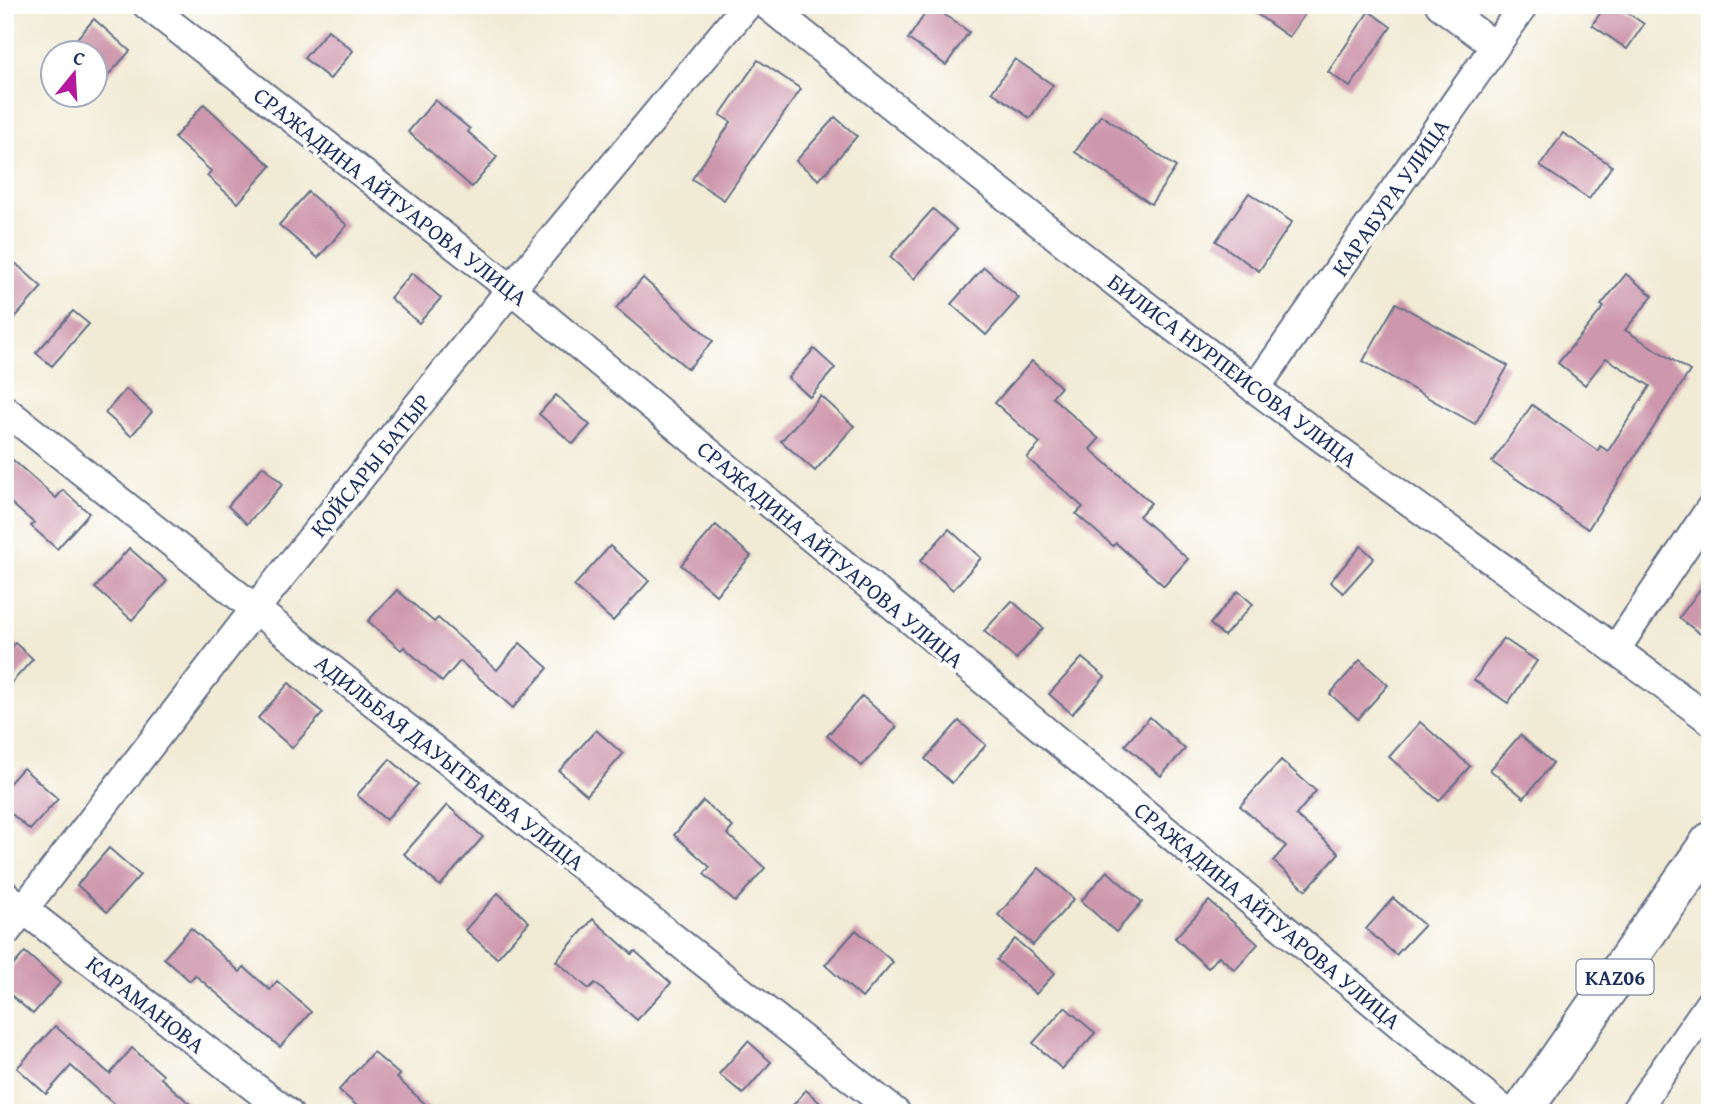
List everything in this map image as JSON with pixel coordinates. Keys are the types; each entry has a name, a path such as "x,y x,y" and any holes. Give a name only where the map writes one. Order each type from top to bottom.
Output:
{"main road":[{"name":"KAZ06","path":"1521,1113 1710,842"}],"street":[{"name":"СРАЖАДИНА АЙТУАРОВА УЛИЦА","path":"147,5 511,289 1507,1113"},
{"name":"ҚОЙСАРЫ БАТЫР","path":"5,933 14,902 255,609 511,289 747,5"},
{"name":"БИЛИСА НУРПЕИСОВА УЛИЦА","path":"767,5 1132,296 1255,389 1616,649 1710,720"},
{"path":"1440,5 1495,46"},
{"name":"КАРАБУРА УЛИЦА","path":"1255,389 1524,5"},
{"name":"АДИЛЬБАЯ ДАУЫТБАЕВА УЛИЦА","path":"5,410 896,1113"},
{"path":"1616,649 1710,509"},
{"name":"КАРАМАНОВА","path":"14,902 288,1113"},
{"path":"1634,1113 1710,1003"}],"building":[{"path":"931,5 969,32 946,65 908,39"},
{"path":"1244,5 1311,5 1289,37"},
{"path":"1606,5 1616,5 1644,24 1627,49 1592,25"},
{"path":"1369,11 1391,27 1350,87 1328,72"},
{"path":"94,19 130,51 108,75 108,38 77,38"},
{"path":"328,30 353,51 330,79 304,58"},
{"path":"1015,59 1053,85 1030,118 992,92"},
{"path":"758,60 801,89 724,200 692,179 731,122 720,115"},
{"path":"435,100 470,129 468,132 497,157 472,187 408,132"},
{"path":"204,104 271,166 238,203 207,176 211,171 174,138"},
{"path":"1101,115 1176,167 1151,204 1075,152"},
{"path":"835,117 857,136 819,180 796,161"},
{"path":"1563,133 1612,166 1589,199 1540,166"},
{"path":"308,192 347,225 318,258 279,225"},
{"path":"1249,193 1292,222 1259,271 1216,241"},
{"path":"933,209 957,230 914,279 890,257"},
{"path":"5,254 42,287 5,329"},
{"path":"984,267 1019,298 986,335 951,304"},
{"path":"412,273 441,298 419,323 390,298"},
{"path":"1626,274 1653,296 1625,330 1690,371 1588,529 1492,462 1532,405 1598,451 1600,446 1608,451 1650,386 1606,358 1585,385 1558,363 1604,307 1601,305"},
{"path":"643,278 713,341 688,369 616,308"},
{"path":"1396,303 1508,366 1475,424 1363,361"},
{"path":"73,311 89,324 52,366 36,353"},
{"path":"814,349 835,368 810,397 788,378"},
{"path":"1032,361 1061,387 1052,397 1099,439 1090,449 1151,503 1139,516 1188,559 1164,586 1116,543 1113,546 1076,514 1083,507 1027,458 1040,443 995,403"},
{"path":"126,389 152,412 131,436 105,413"},
{"path":"556,395 590,425 573,444 539,414"},
{"path":"821,396 854,426 815,471 781,441"},
{"path":"5,453 56,498 63,490 89,513 57,549 31,526 34,523 5,498"},
{"path":"263,466 283,484 247,524 228,506"},
{"path":"716,525 751,556 716,595 681,565"},
{"path":"949,529 981,558 953,590 920,561"},
{"path":"610,546 649,581 613,621 574,586"},
{"path":"1361,546 1374,558 1343,593 1330,582"},
{"path":"129,548 167,581 132,620 95,588"},
{"path":"1710,576 1710,641 1679,618"},
{"path":"397,590 434,622 438,618 497,670 520,643 548,668 513,708 460,661 442,682 404,647 401,650 368,621"},
{"path":"1238,591 1253,604 1224,636 1210,624"},
{"path":"1012,601 1043,628 1016,659 984,631"},
{"path":"1503,638 1537,661 1508,703 1474,680"},
{"path":"15,643 33,659 5,690 5,654"},
{"path":"1082,658 1105,677 1072,714 1049,694"},
{"path":"1360,660 1388,685 1358,719 1330,694"},
{"path":"289,683 323,713 292,748 258,718"},
{"path":"862,696 897,727 862,766 827,736"},
{"path":"1150,717 1185,749 1161,776 1125,745"},
{"path":"959,721 986,745 952,783 925,759"},
{"path":"1420,722 1470,766 1439,801 1389,757"},
{"path":"596,730 623,754 587,795 559,771"},
{"path":"1520,735 1553,763 1524,798 1490,770"},
{"path":"390,759 418,784 386,820 357,795"},
{"path":"1281,760 1316,791 1296,815 1339,853 1306,890 1273,861 1286,846 1240,806"},
{"path":"23,768 58,799 30,830 5,808 5,788"},
{"path":"703,801 733,827 727,834 765,868 735,902 704,874 710,867 674,835"},
{"path":"447,805 483,837 440,886 404,854"},
{"path":"109,848 140,875 107,912 77,885"},
{"path":"1039,868 1074,899 1033,945 998,915"},
{"path":"1107,871 1142,902 1116,932 1081,901"},
{"path":"498,893 529,922 497,958 465,930"},
{"path":"1393,898 1424,925 1396,955 1366,929"},
{"path":"1209,901 1258,944 1235,970 1219,956 1208,968 1175,938"},
{"path":"593,919 632,954 635,951 671,983 637,1020 595,983 589,989 556,961"},
{"path":"191,928 240,972 244,967 270,990 277,981 311,1012 280,1047 195,975 190,981 164,958"},
{"path":"856,930 893,962 862,998 825,965"},
{"path":"1015,939 1055,973 1036,994 997,960"},
{"path":"25,952 60,983 33,1014 5,990 5,975"},
{"path":"1065,1007 1095,1033 1062,1069 1033,1043"},
{"path":"55,1026 110,1074 132,1048 200,1113 124,1113 71,1066 46,1094 17,1068"},
{"path":"748,1041 771,1062 743,1094 719,1074"},
{"path":"373,1052 400,1075 397,1078 435,1113 365,1113 339,1090"},
{"path":"806,1090 831,1113 786,1113"}]}
